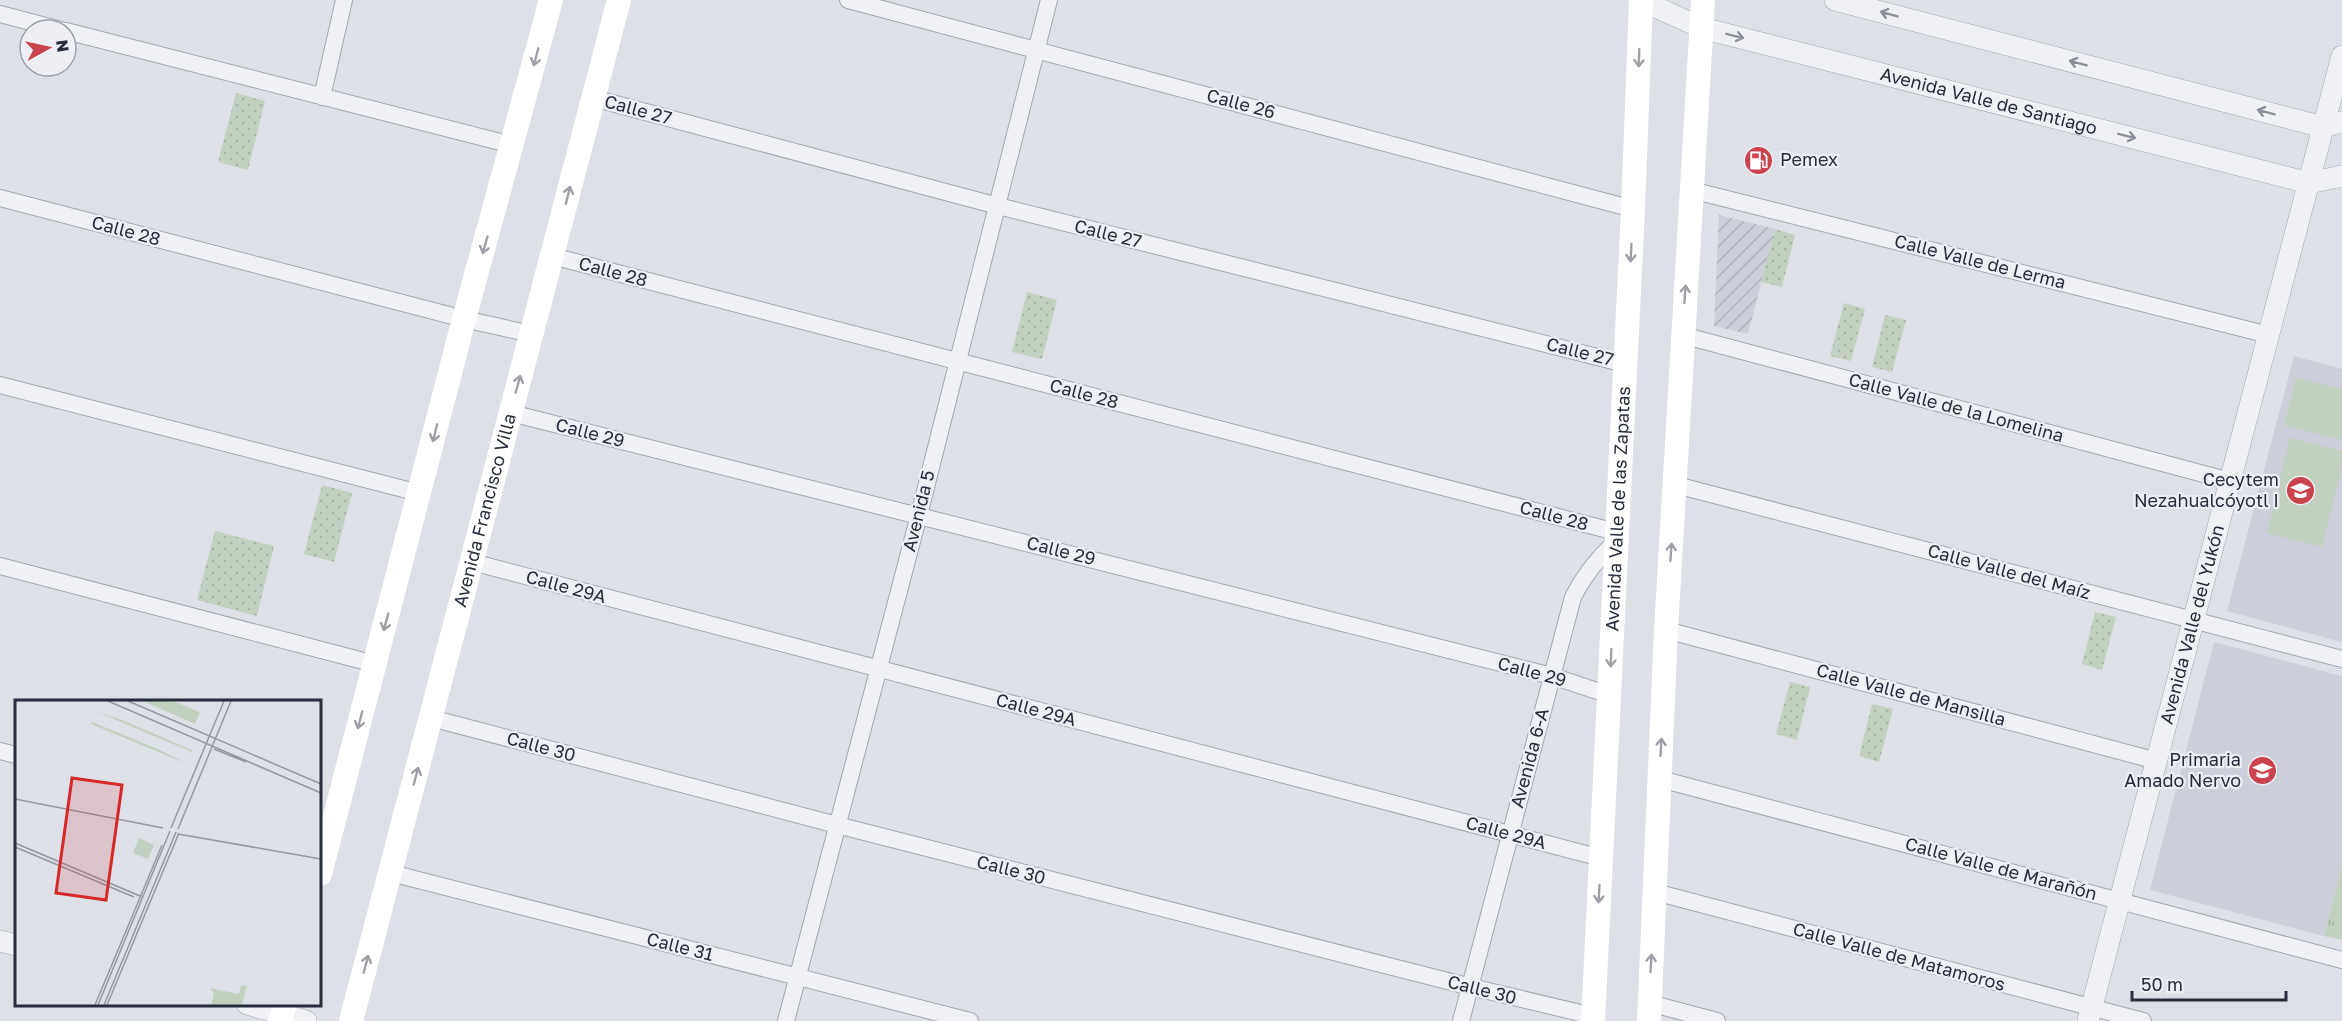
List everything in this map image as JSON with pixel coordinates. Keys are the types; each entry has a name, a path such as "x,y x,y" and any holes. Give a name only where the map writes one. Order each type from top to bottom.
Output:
{"main road":[{"path":"321,864 324,836 375,664 464,319 551,0"},
{"name":"Avenida Francisco Villa","path":"351,1021 618,0"},
{"name":"Avenida Valle de las Zapatas","path":"1593,1019 1615,537 1633,209 1641,0"},
{"path":"1647,1015 1682,335 1703,0"}],"street":[{"path":"322,97 344,0"},
{"name":"Calle 26","path":"848,0 1633,209"},
{"name":"Avenida 5","path":"786,1021 919,515 1049,0"},
{"name":"Avenida Valle de Santiago","path":"1641,0 1702,28 2308,183 2342,176"},
{"path":"1835,0 2332,125"},
{"path":"0,14 18,19"},
{"path":"78,34 512,145"},
{"name":"Avenida Valle del Yukón","path":"2090,1014 2308,183 2332,125 2342,56"},
{"name":"Calle 27","path":"593,98 998,206 1625,364"},
{"name":"Calle Valle de Lerma","path":"1691,190 2269,335"},
{"name":"Calle 28","path":"0,198 464,319 531,334"},
{"name":"Calle 28","path":"552,256 1615,537"},
{"name":"Calle Valle de la Lomelina","path":"1682,335 2230,481"},
{"path":"0,385 419,493"},
{"name":"Calle 29","path":"511,413 1552,676 1609,694"},
{"name":"Calle Valle del Maíz","path":"1676,485 2342,659"},
{"name":"Avenida 6-A","path":"1461,1021 1573,597 1581,581 1615,537"},
{"name":"Calle 29A","path":"472,562 1601,858"},
{"path":"0,566 375,664"},
{"name":"Calle Valle de Mansilla","path":"1666,630 2157,761"},
{"name":"Calle 30","path":"431,718 1593,1019"},
{"path":"0,751 15,755"},
{"name":"Calle Valle de Marañón","path":"1660,779 2342,960"},
{"name":"Calle 31","path":"391,873 970,1021"},
{"name":"Calle Valle de Matamoros","path":"1655,892 2090,1014 2143,1021"},
{"path":"0,941 15,945"},
{"path":"252,1006 306,1021"},
{"path":"1647,1015 1717,1021"}],"shaded area":[{"path":"1719,215 1775,229 1748,334 1714,326"},
{"name":"Cecytem Nezahualcóyotl I","path":"2294,356 2342,369 2342,642 2227,611"},
{"name":"Primaria Amado Nervo","path":"2214,642 2342,676 2342,865 2324,936 2150,890"}],"green space":[{"path":"236,93 265,101 248,170 218,162"},
{"path":"1775,229 1795,235 1782,287 1761,282"},
{"path":"1027,292 1057,300 1042,359 1012,352"},
{"path":"1844,303 1865,309 1851,361 1830,356"},
{"path":"1885,315 1906,320 1892,372 1872,367"},
{"path":"2296,378 2342,389 2342,440 2284,425"},
{"path":"2290,438 2342,451 2342,465 2322,547 2267,533"},
{"path":"322,485 352,493 334,562 304,554"},
{"path":"215,531 274,546 257,616 197,600"},
{"path":"2095,612 2116,617 2102,670 2082,664"},
{"path":"1790,682 1810,687 1797,740 1776,734"},
{"path":"1872,704 1893,709 1879,762 1859,756"},
{"path":"2342,865 2342,940 2324,936"}],"place":[{"name":"Pemex","path":"1759,160"},
{"name":"Cecytem Nezahualcóyotl I","path":"2300,490"},
{"name":"Primaria Amado Nervo","path":"2262,770"}]}
